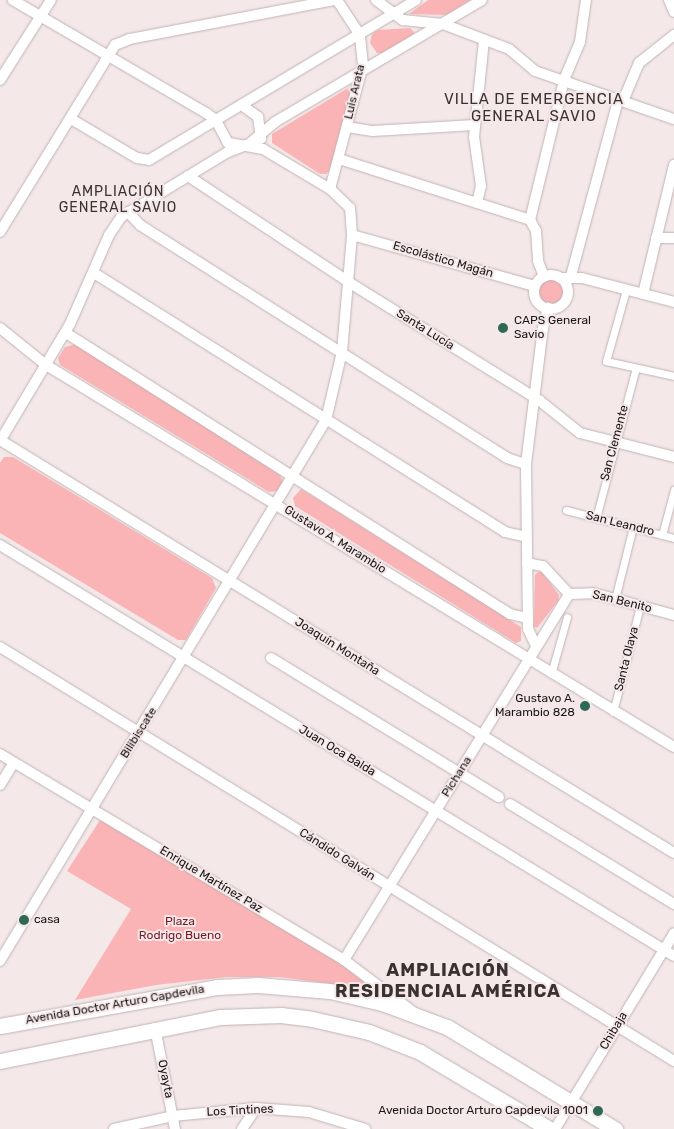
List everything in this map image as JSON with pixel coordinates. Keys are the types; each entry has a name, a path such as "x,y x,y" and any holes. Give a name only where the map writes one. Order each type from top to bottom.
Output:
{"main road":[{"name":"Avenida Doctor Arturo Capdevila","path":"0,1026 182,991 258,985 349,995 416,1014 462,1034 615,1129"},
{"path":"0,1061 155,1028 248,1015 281,1015 343,1025 394,1041 438,1061 549,1129"}],"street":[{"path":"13,0 216,120 224,138 241,147 263,149 258,117 243,106"},
{"path":"0,80 51,0"},
{"path":"0,232 121,41 336,0"},
{"name":"Luis Arata","path":"330,189 363,70 360,36 336,0"},
{"path":"376,0 393,15 411,22 443,24 516,52 535,71 674,119"},
{"path":"71,119 137,158 149,160 230,110 243,106 360,36 416,0"},
{"path":"0,440 66,333 112,230 128,212 228,152 241,147 261,135 275,122 482,0"},
{"path":"544,277 538,261 536,231 530,220 564,80 580,42 586,0"},
{"path":"669,0 674,12"},
{"path":"567,297 565,277 620,100 639,63 674,35"},
{"path":"477,203 481,186 475,125 484,41"},
{"path":"347,127 373,130 475,125"},
{"name":"Bilibiscate","path":"0,961 91,809 185,659 326,420 342,352 350,283 352,234 350,208 330,189 263,149"},
{"path":"339,159 530,220"},
{"path":"643,294 673,168"},
{"name":"Santa Lucía","path":"188,176 350,283 534,398 580,433 674,457"},
{"path":"128,212 140,225 507,458 526,464"},
{"name":"Escolástico Magán","path":"352,234 535,286"},
{"path":"656,238 674,238"},
{"path":"94,273 504,532 526,536"},
{"path":"582,278 561,306 548,308 537,301 535,286 544,277 565,277 582,278 674,302"},
{"path":"626,290 606,361 674,376"},
{"path":"536,646 529,634 528,618 526,464 548,308"},
{"name":"Gustavo A. Marambio","path":"0,328 46,365 674,748"},
{"path":"66,333 510,614 528,618"},
{"name":"San Clemente","path":"596,518 636,368"},
{"name":"Joaquín Montaña","path":"0,440 674,853"},
{"path":"662,535 674,490"},
{"name":"San Leandro","path":"566,510 674,538"},
{"path":"615,599 633,527"},
{"name":"Juan Oca Balda","path":"0,545 674,956"},
{"path":"527,563 543,566 569,594"},
{"name":"San Benito","path":"569,594 593,593 674,615"},
{"name":"Pichana","path":"344,960 569,594"},
{"name":"Santa Olaya","path":"613,712 640,606"},
{"path":"551,674 567,617"},
{"name":"Cándido Galván","path":"0,647 140,731 389,888 674,1062"},
{"path":"271,658 499,797"},
{"name":"Enrique Martínez Paz","path":"0,754 344,960 406,1004 416,1014"},
{"path":"0,786 14,763"},
{"path":"510,804 674,904"},
{"name":"Chibaja","path":"555,1129 674,933"},
{"name":"Oyayta","path":"155,1028 176,1129"},
{"path":"242,1129 256,1108"},
{"name":"Los Tintines","path":"114,1129 172,1116 256,1108 299,1110 347,1126 365,1129"}],"green space":[{"path":"428,0 470,0 446,15 409,14"},
{"path":"410,28 414,32 413,36 383,53 377,53 370,43 372,34 378,30"},
{"path":"353,85 330,170 326,174 320,174 272,143 272,134"},
{"path":"551,280 559,284 563,292 559,300 551,304 543,300 539,292 543,284"},
{"path":"76,344 280,475 283,482 277,491 269,492 60,365 58,358 65,347"},
{"path":"4,457 13,457 212,578 216,588 186,640 178,640 0,533 0,463"},
{"path":"301,489 521,627 521,641 516,643 295,506 293,498"},
{"path":"538,572 542,572 559,595 558,601 537,628 534,626 535,575"},
{"name":"Plaza Rodrigo Bueno","path":"100,820 354,971 399,1003 346,986 280,977 227,977 156,985 75,1000 131,909 67,871"}],"place":[{"name":"CAPS General Savio","path":"503,328"},
{"name":"Gustavo A. Marambio 828","path":"585,706"},
{"name":"casa","path":"24,920"},
{"name":"Avenida Doctor Arturo Capdevila 1001","path":"598,1111"}],"district":[{"name":"VILLA DE EMERGENCIA GENERAL SAVIO","path":"534,108"},
{"name":"AMPLIACIÓN GENERAL SAVIO","path":"118,200"},
{"name":"AMPLIACIÓN RESIDENCIAL AMÉRICA","path":"448,981"}]}
